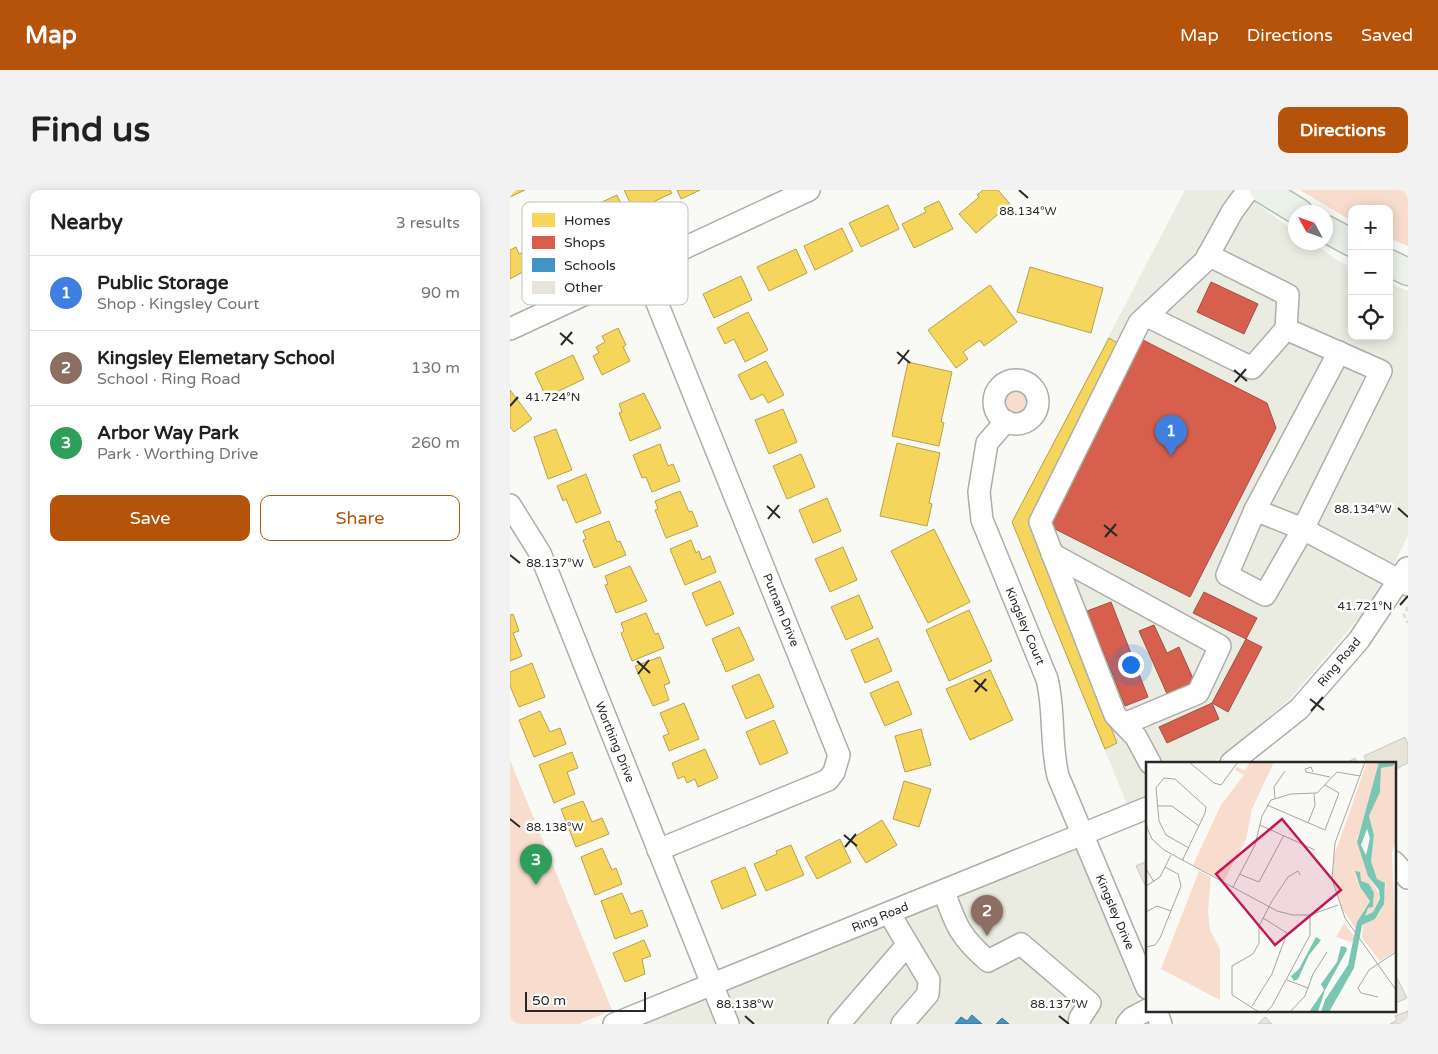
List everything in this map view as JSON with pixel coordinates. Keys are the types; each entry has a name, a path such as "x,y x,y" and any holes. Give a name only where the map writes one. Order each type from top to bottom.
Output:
{"main road":[{"path":"1263,190 1288,205"},
{"path":"1333,233 1348,242"},
{"path":"1393,265 1408,272"}],"street":[{"path":"688,247 809,190"},
{"path":"1149,762 1136,738 1115,715 1040,522 1139,323 1205,261 1232,212 1248,190"},
{"path":"1147,316 1252,368 1286,328 1288,295 1208,255"},
{"path":"510,329 562,305"},
{"name":"Putnam Drive","path":"658,305 839,755 834,772 828,780 658,850"},
{"path":"1286,328 1381,371 1303,529 1265,594 1227,575 1256,510 1339,352"},
{"name":"Kingsley Court","path":"1006,421 987,444 979,492 979,510 988,538 1047,679 1051,698 1052,743 1055,764 1082,836"},
{"name":"Worthing Drive","path":"510,505 540,553 728,1024"},
{"path":"1256,510 1303,529 1406,577"},
{"path":"1052,554 1220,646 1198,693 1124,724"},
{"name":"Ring Road","path":"1232,762 1299,709 1359,640 1406,577"},
{"name":"Ring Road","path":"614,1024 712,983 944,892 1146,808"},
{"name":"Kingsley Drive","path":"1082,836 1139,948 1146,983"},
{"path":"1396,864 1408,878"},
{"path":"944,892 958,930 970,946 988,961 1021,944 1090,1003 1080,1018 1079,1024"},
{"path":"889,913 929,980 928,994 902,1024"},
{"path":"839,1024 907,945"},
{"path":"1127,1024 1132,1018 1146,1011"},
{"path":"1157,1012 1161,1024"}],"path":[{"path":"1408,608 1404,614 1408,623"}],"shaded area":[{"path":"1185,190 1237,190 1288,226 1288,250 1322,250 1348,265 1348,340 1393,340 1393,285 1408,291 1408,535 1381,592 1290,699 1213,762 1146,762 1146,798 1128,807 1012,522"},
{"path":"1300,190 1408,190 1408,246 1393,240 1393,205 1348,205 1348,219 1333,210 1333,205 1325,205"},
{"path":"1016,390 1024,394 1028,402 1024,410 1016,414 1008,410 1004,402 1008,394"},
{"path":"510,760 612,1010 579,1024 510,1024"},
{"path":"1077,849 1148,1024 643,1024"}],"building: Homes":[{"path":"510,190 525,190 510,197"},
{"path":"624,190 670,190 672,193 653,202 630,202"},
{"path":"677,190 700,190 681,199"},
{"path":"983,190 998,190 1010,204 976,233 959,214 979,197 977,195"},
{"path":"617,195 620,202 602,202"},
{"path":"939,201 953,229 914,248 902,224 926,212 924,208"},
{"path":"888,205 899,229 861,247 849,223"},
{"path":"842,228 853,251 815,270 804,246"},
{"path":"516,247 519,254 522,253 522,272 510,279 510,250"},
{"path":"796,249 807,273 769,291 757,267"},
{"path":"1030,267 1103,288 1091,333 1017,312"},
{"path":"741,276 752,300 714,318 703,294"},
{"path":"990,285 1017,322 984,346 980,340 963,352 968,359 956,368 928,330"},
{"path":"748,312 768,350 745,362 734,339 725,344 717,328"},
{"path":"618,328 626,345 623,347 630,361 602,375 593,356 599,353 596,347 605,342 602,336"},
{"path":"1109,338 1121,345 1030,525 1117,743 1105,749 1012,522"},
{"path":"573,355 584,379 546,397 535,373"},
{"path":"766,361 784,395 768,403 763,394 751,400 738,375"},
{"path":"908,362 952,372 941,422 944,423 939,446 892,436"},
{"path":"510,390 532,419 514,432 510,427"},
{"path":"644,393 661,428 630,441 619,413 622,412 619,404"},
{"path":"783,409 797,442 769,454 755,420"},
{"path":"556,429 572,470 548,479 534,437"},
{"path":"897,443 940,453 929,503 932,504 927,526 880,516"},
{"path":"660,444 668,466 673,464 680,481 652,492 646,477 642,478 633,455"},
{"path":"801,454 815,487 787,499 773,466"},
{"path":"586,474 601,513 576,523 566,499 563,501 557,486"},
{"path":"680,491 689,512 692,511 698,526 666,538 655,510 658,509 655,501"},
{"path":"827,498 841,531 813,543 799,510"},
{"path":"609,521 617,542 620,541 626,555 594,568 583,540 586,539 583,531"},
{"path":"934,529 970,602 928,623 891,551"},
{"path":"691,540 696,553 699,551 702,560 710,556 716,572 685,585 670,549"},
{"path":"843,547 857,580 830,592 815,559"},
{"path":"630,566 647,601 616,613 605,585 608,584 605,576"},
{"path":"720,581 734,614 706,626 692,593"},
{"path":"859,595 873,628 846,640 831,607"},
{"path":"969,610 992,661 949,681 926,630"},
{"path":"646,613 655,634 658,633 664,648 632,661 621,633 624,631 621,623"},
{"path":"513,614 519,631 513,633 522,656 510,661 510,615"},
{"path":"739,627 754,660 726,672 712,639"},
{"path":"878,638 892,671 865,683 851,650"},
{"path":"660,657 670,683 664,685 669,700 653,706 635,666"},
{"path":"532,663 545,697 519,707 510,686 510,672"},
{"path":"990,670 1013,720 970,740 946,689"},
{"path":"759,674 774,707 746,719 732,686"},
{"path":"898,681 912,714 885,726 870,693"},
{"path":"684,703 699,739 669,751 663,736 669,734 660,713"},
{"path":"540,711 550,732 560,728 566,744 534,757 519,720"},
{"path":"774,720 788,753 760,765 746,732"},
{"path":"921,729 931,765 905,772 895,736"},
{"path":"705,749 718,778 698,787 695,779 687,783 684,776 678,779 672,763"},
{"path":"572,752 578,768 567,772 575,794 554,803 539,765"},
{"path":"904,781 931,789 919,827 893,819"},
{"path":"583,801 592,822 602,818 609,834 576,847 561,809"},
{"path":"882,820 897,845 866,863 851,839"},
{"path":"840,839 851,862 817,879 805,857"},
{"path":"791,845 804,875 766,891 754,864 777,854 776,851"},
{"path":"602,848 612,870 616,868 622,884 595,895 581,857"},
{"path":"745,867 756,895 722,909 711,881"},
{"path":"622,893 631,914 642,910 648,926 615,939 601,901"},
{"path":"644,940 651,956 642,959 645,974 625,982 613,953"}],"building: Shops":[{"path":"1211,282 1258,304 1244,334 1197,312"},
{"path":"1143,340 1267,403 1276,428 1190,597 1049,526"},
{"path":"1204,592 1257,618 1246,639 1193,613"},
{"path":"1111,602 1148,697 1125,706 1087,611"},
{"path":"1154,625 1167,653 1179,647 1195,683 1168,696 1139,631"},
{"path":"1246,639 1262,647 1228,712 1212,703"},
{"path":"1212,703 1219,719 1167,743 1159,727"}],"building: Schools":[{"path":"972,1015 982,1024 955,1024 961,1017 967,1021"},
{"path":"1002,1018 1009,1024 996,1024"}],"building: Other":[{"path":"1405,737 1408,744 1408,763 1396,769 1396,762 1367,762 1364,756"},
{"path":"1355,758 1357,762 1348,762"},
{"path":"1146,861 1146,887 1136,866"},
{"path":"1396,976 1407,998 1396,1003"},
{"path":"1408,1011 1408,1024 1390,1024 1397,1020 1395,1016"},
{"path":"1265,1017 1272,1024 1258,1024"}],"place":[{"name":"Public Storage","path":"1171,456"},
{"name":"Arbor Way Park","path":"536,885"},
{"name":"Kingsley Elemetary School","path":"987,936"}]}
